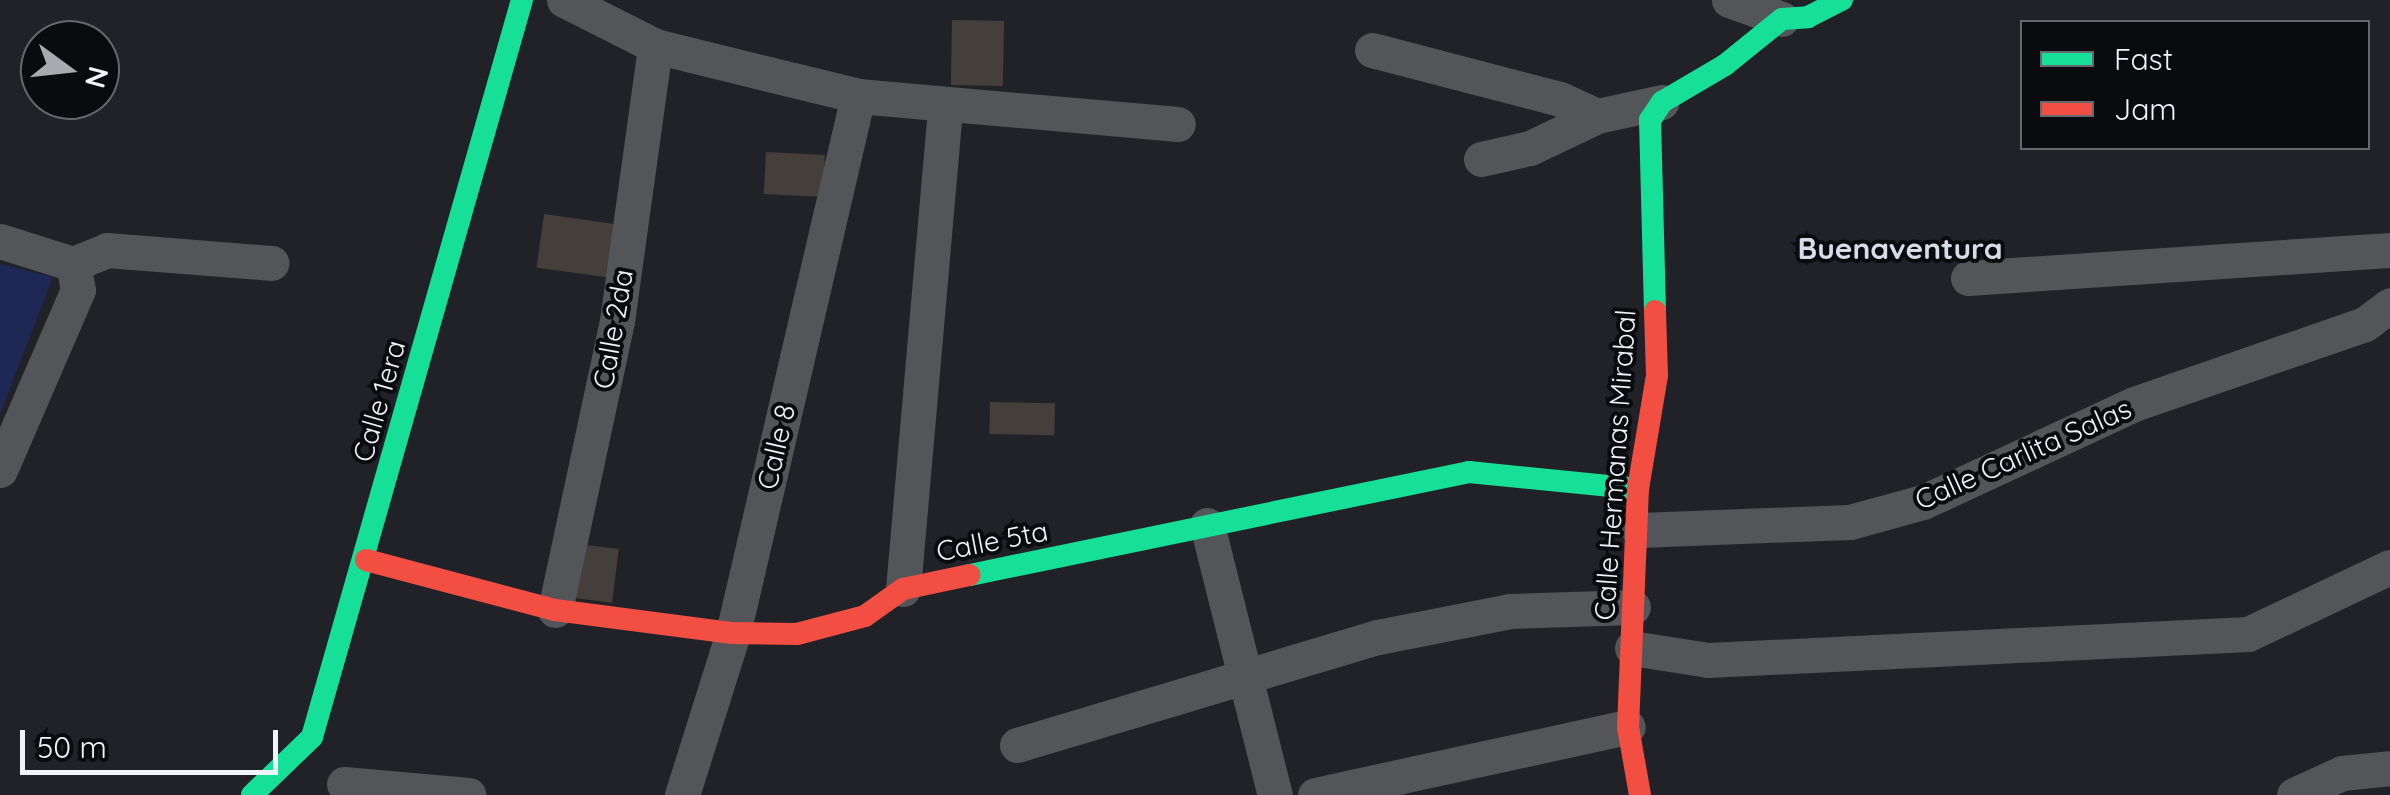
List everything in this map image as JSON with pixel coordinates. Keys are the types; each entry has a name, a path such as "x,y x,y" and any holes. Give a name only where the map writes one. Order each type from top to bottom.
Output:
{"street":[{"name":"Calle 1era","path":"252,795 312,738 366,560 522,0"},
{"path":"564,0 656,46 858,96 1178,124"},
{"path":"1729,0 1782,19 1808,18 1842,0"},
{"path":"1481,159 1530,148 1598,116 1662,102 1725,65 1782,19"},
{"name":"Calle 2da","path":"556,610 616,321 656,46"},
{"path":"1372,50 1560,100 1598,116"},
{"name":"Calle 8","path":"682,795 733,632 858,96"},
{"name":"Calle Hermanas Mirabal","path":"1640,795 1628,727 1638,488 1657,375 1650,120 1662,102"},
{"path":"904,589 945,105"},
{"path":"0,242 74,264 107,250 272,264"},
{"path":"1968,278 2390,250"},
{"path":"0,470 78,290 74,264"},
{"name":"Calle Carlita Salas","path":"1638,530 1850,522 1924,502 2134,404 2365,324 2390,306"},
{"name":"Calle 5ta","path":"366,560 556,610 733,632 797,634 866,616 904,589 1469,472 1638,488"},
{"path":"1207,525 1275,795"},
{"path":"1632,648 1708,660 2248,634 2390,567"},
{"path":"1017,744 1378,637 1510,611 1633,607"},
{"path":"1315,795 1628,727"},
{"path":"312,738 346,789 469,795"},
{"path":"2294,795 2342,772 2390,768"}],"shaded area":[{"path":"0,264 53,277 0,414"}],"building":[{"path":"952,20 1004,21 1003,86 951,85"},
{"path":"766,152 825,155 823,197 764,194"},
{"path":"544,214 614,224 607,277 536,267"},
{"path":"990,402 1055,403 1054,435 989,434"},
{"path":"577,544 619,549 612,603 570,598"}],"traffic: fast":[{"path":"252,795 312,737 522,0"},
{"path":"1655,311 1650,120 1662,102 1725,65 1782,19 1808,17 1842,0"},
{"path":"970,575 1469,472 1638,489"}],"traffic: jam":[{"path":"1640,795 1628,727 1638,489 1657,375 1655,311"},
{"path":"366,560 555,610 733,633 797,634 865,616 903,589 970,575"}],"district":[{"name":"Buenaventura","path":"1900,248"}]}
